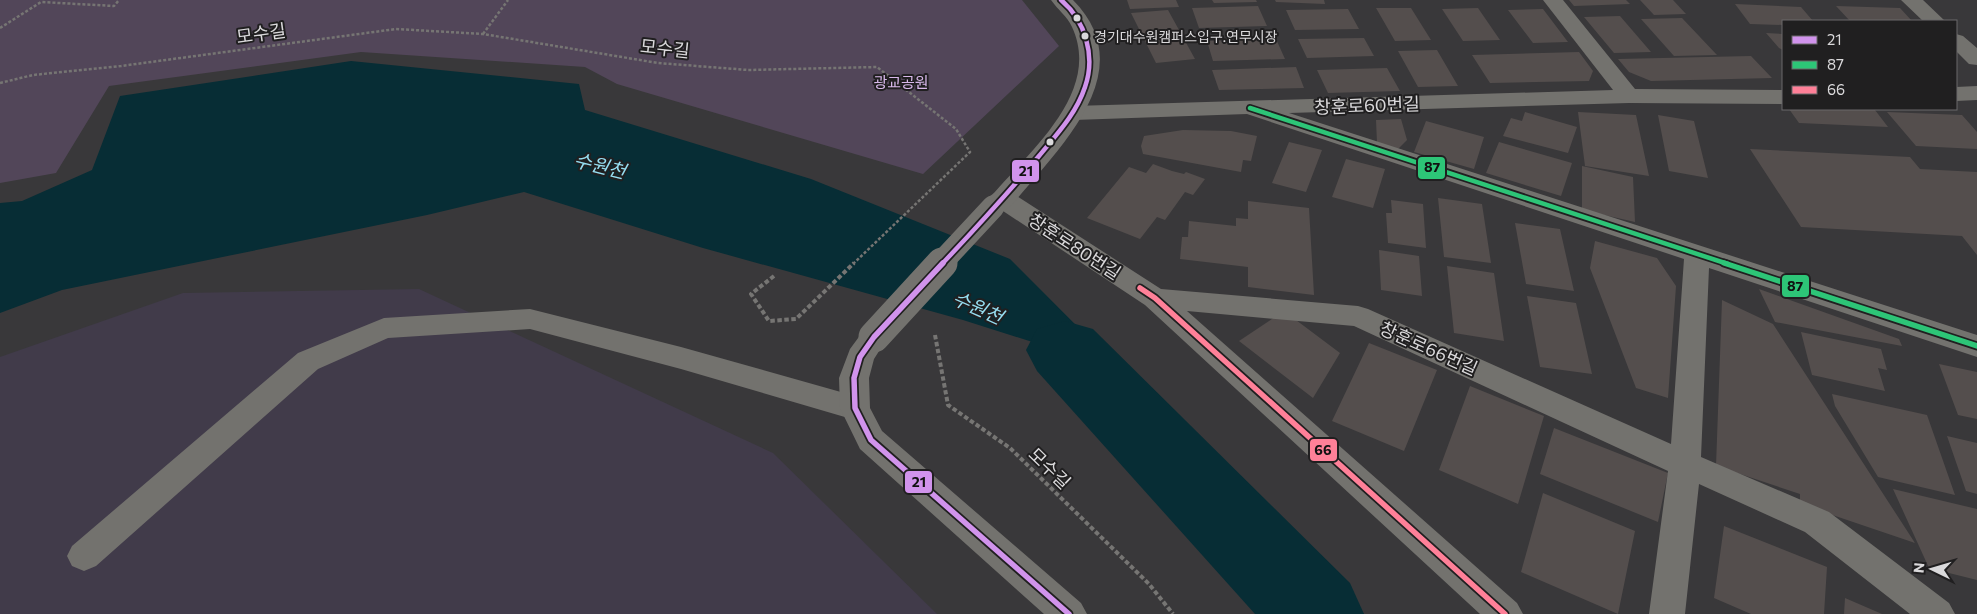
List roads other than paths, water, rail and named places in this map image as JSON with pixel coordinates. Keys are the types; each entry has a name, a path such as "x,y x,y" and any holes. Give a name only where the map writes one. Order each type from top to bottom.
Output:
{"street":[{"path":"1061,0 1068,6 1084,29 1089,59 1086,85 1074,113 998,203 874,337 860,356 854,378 855,408 871,440 1069,614"},
{"path":"1553,0 1629,96"},
{"path":"1911,0 1934,20"},
{"path":"1957,41 1977,59"},
{"path":"1957,94 1977,93"},
{"name":"창훈로60번길","path":"1074,113 1629,96 1782,97"},
{"path":"1250,108 1977,346"},
{"name":"창훈로80번길","path":"998,203 1155,298 1505,614"},
{"path":"1667,614 1685,464 1697,254"},
{"name":"창훈로66번길","path":"1155,298 1358,316 1817,522 1937,614"},
{"path":"84,556 308,361 384,328 530,319 681,358 855,408"}],"water":[{"path":"351,61 579,84 585,110 811,179 1010,259 1364,614 1296,614 1140,428 1045,346 963,320 703,248 524,192 427,215 62,290 0,313 0,203 22,201 92,170 120,96"}],"waterway":[{"name":"수원천","path":"1065,350 1316,614"}],"place":[{"name":"경기대수원캠퍼스입구.연무시장","path":"1085,36"}],"park label":[{"name":"광교공원","path":"901,82"}]}
